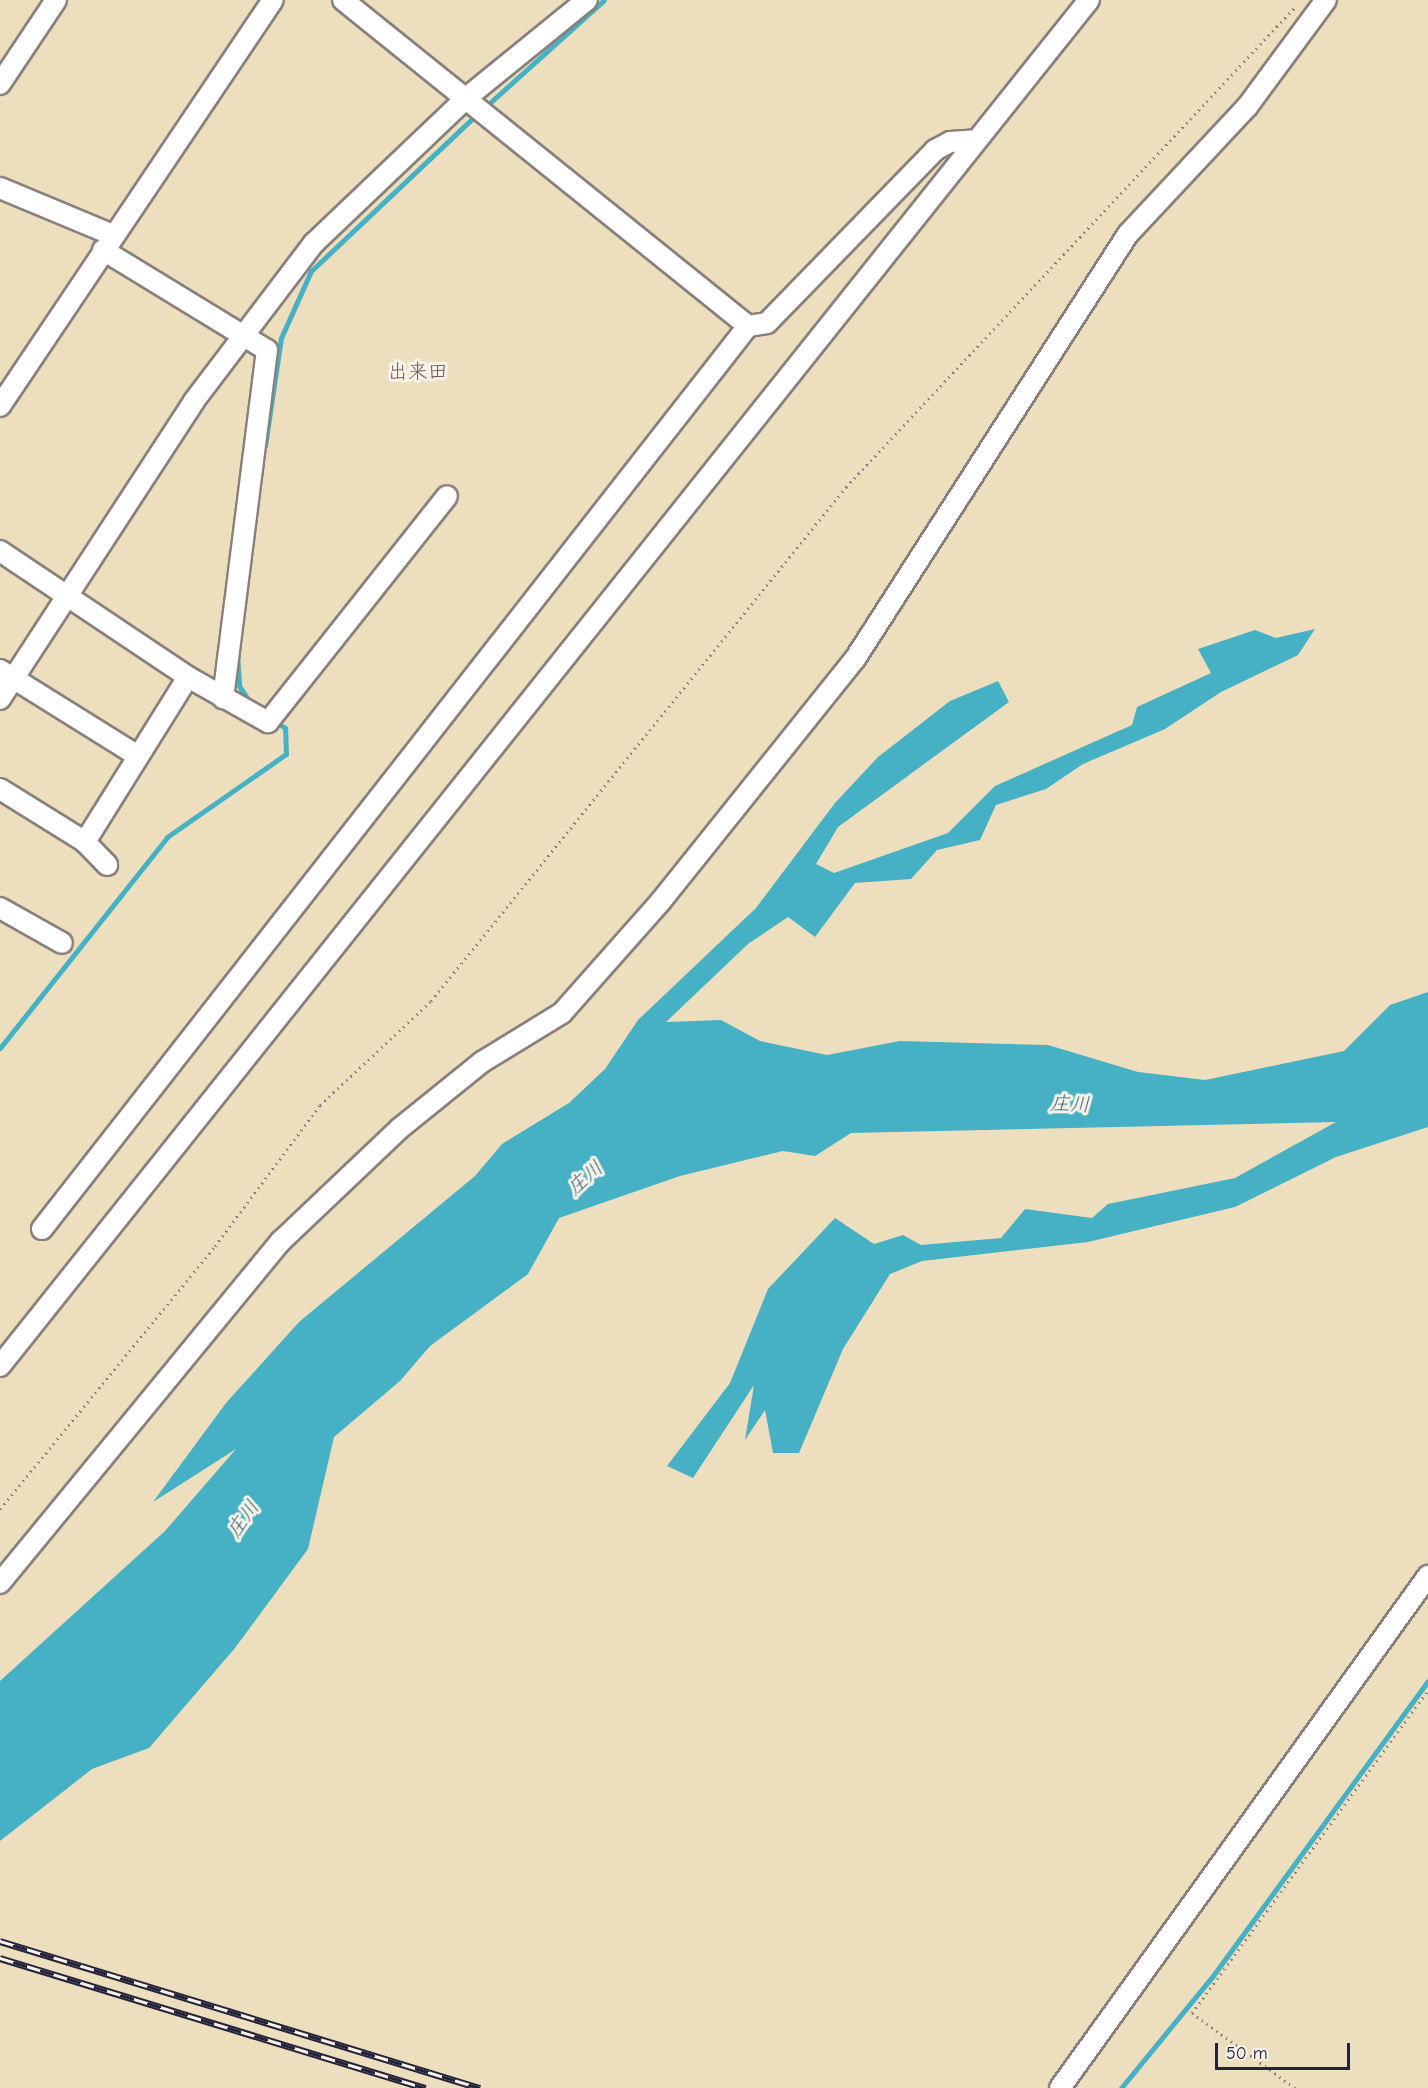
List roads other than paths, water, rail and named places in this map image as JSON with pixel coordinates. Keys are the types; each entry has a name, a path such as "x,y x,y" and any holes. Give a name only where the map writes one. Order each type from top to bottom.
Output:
{"street":[{"path":"0,84 56,0"},
{"path":"0,406 273,0"},
{"path":"343,0 748,326"},
{"path":"0,1366 756,425 976,141 1089,0"},
{"path":"0,1583 281,1241 399,1129 482,1062 562,1013 661,901 855,659 1128,234 1247,107 1326,0"},
{"path":"0,699 7,675 243,337 314,243 465,99 577,2"},
{"path":"42,1229 748,326 767,323 935,150 950,142 976,141"},
{"path":"0,188 108,243 243,337 267,350 268,360 223,698"},
{"path":"0,551 188,676 268,722 447,496"},
{"path":"7,675 138,756"},
{"path":"85,842 188,676"},
{"path":"0,789 85,842 107,864"},
{"path":"0,908 62,944"},
{"path":"1060,2088 1428,1576"}],"water":[{"name":"庄川","path":"1315,629 1298,655 1221,692 1165,729 1083,764 1046,789 996,805 980,840 937,850 911,879 855,883 815,937 788,917 748,944 666,1022 721,1020 760,1041 827,1055 900,1041 1048,1045 1138,1072 1205,1080 1344,1051 1390,1005 1428,992 1428,1127 1336,1157 1235,1207 1088,1242 922,1261 890,1274 843,1349 799,1453 773,1453 765,1410 745,1440 754,1385 693,1478 667,1466 730,1383 768,1289 835,1218 874,1244 903,1235 921,1245 1001,1238 1025,1209 1092,1218 1108,1204 1235,1178 1336,1122 851,1133 815,1156 783,1151 680,1176 559,1218 528,1274 430,1346 400,1381 334,1437 308,1549 235,1648 149,1748 92,1769 0,1841 0,1681 165,1531 236,1449 153,1502 226,1403 299,1322 475,1176 502,1144 569,1103 605,1069 638,1020 756,908 835,803 878,757 950,701 998,681 1009,702 838,827 816,864 834,873 948,833 995,786 1132,725 1137,707 1211,673 1198,649 1255,630 1276,638"}],"waterway":[{"path":"484,108 604,0"},
{"path":"265,446 281,338 311,271 477,114"},
{"path":"237,654 239,686 249,701"},
{"path":"0,1048 167,837 286,754 285,728 273,720"},
{"path":"1121,2088 1212,1977 1428,1681"}],"railway":[{"path":"0,1941 480,2088"},
{"path":"0,1958 426,2088"}],"district":[{"name":"出来田","path":"418,371"}]}
